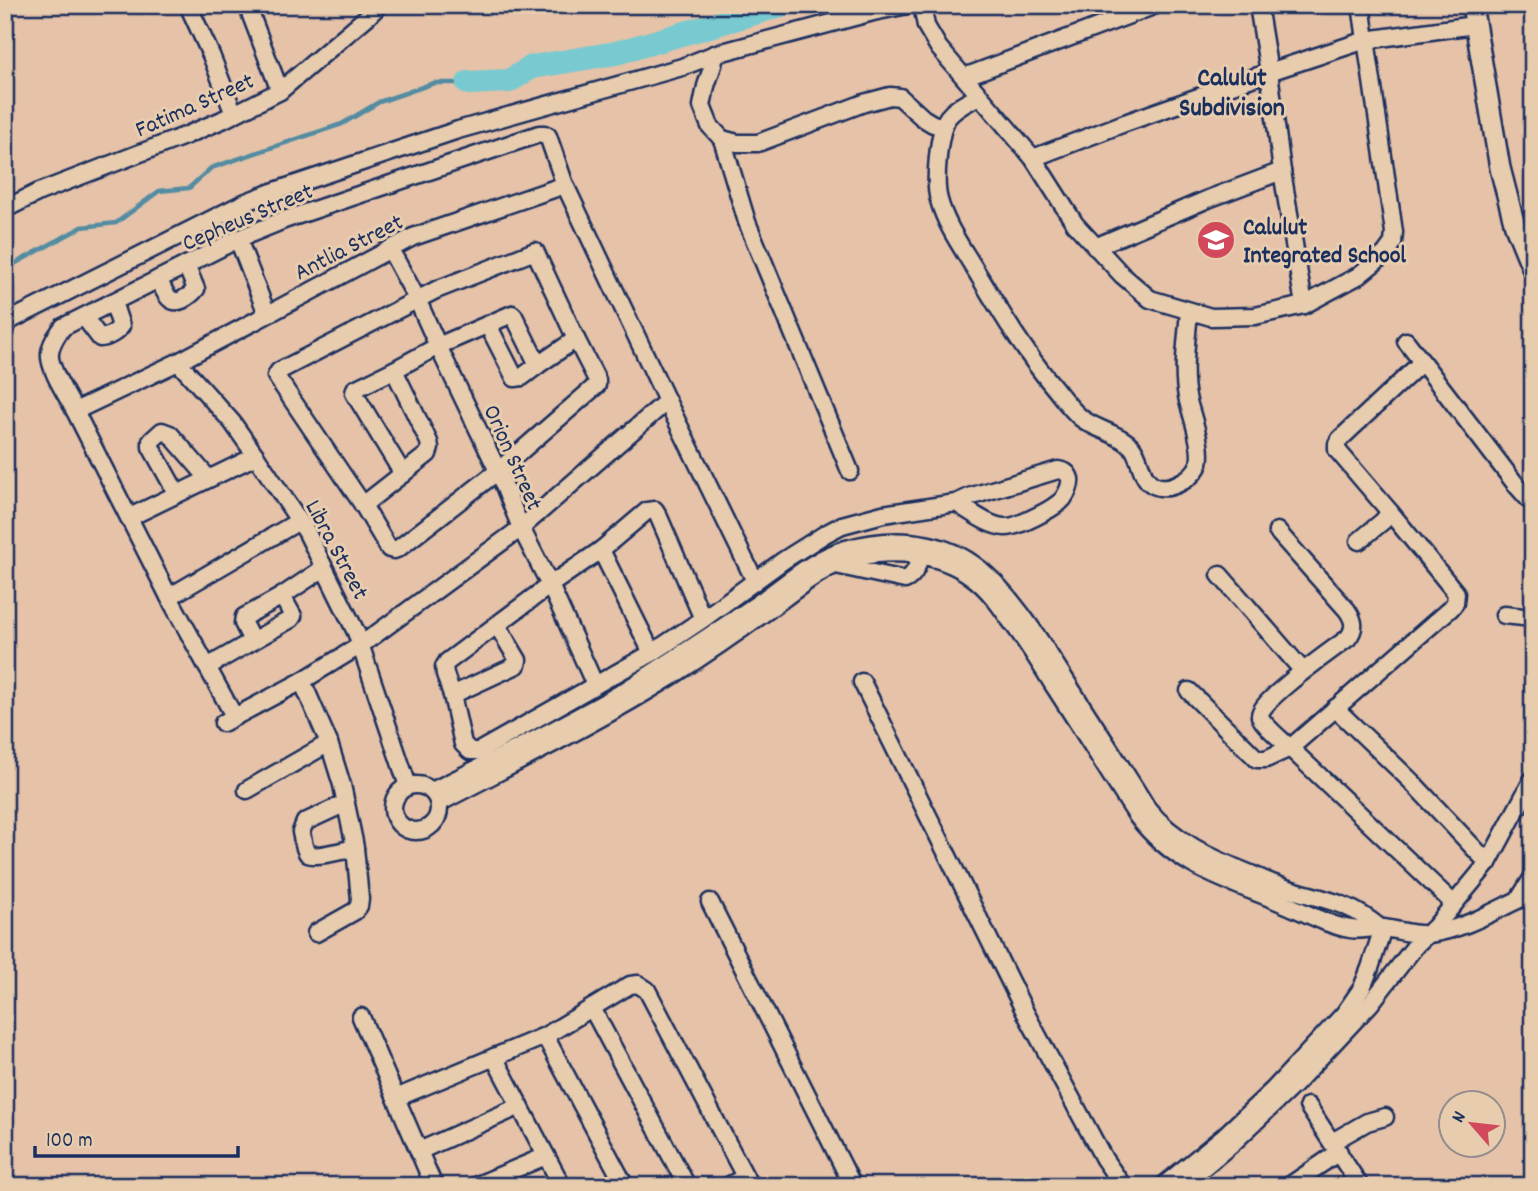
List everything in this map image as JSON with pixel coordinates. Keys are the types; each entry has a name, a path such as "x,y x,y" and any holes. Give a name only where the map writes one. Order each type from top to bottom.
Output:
{"main road":[{"path":"1473,15 1500,168 1515,226 1533,270"}],"street":[{"path":"188,5 234,114"},
{"path":"247,5 280,91"},
{"name":"Fatima Street","path":"5,209 39,192 187,135 280,91 349,34 379,5"},
{"path":"5,323 246,202 272,192 458,130 682,67 715,54 908,5"},
{"path":"922,5 926,26 939,48 1032,158 1076,224 1095,247 1150,299 1211,317 1255,316 1304,305 1357,276 1385,254 1393,243 1394,232 1361,5"},
{"path":"964,77 1156,5"},
{"path":"1258,5 1304,305"},
{"path":"1032,158 1269,72 1366,40 1473,15"},
{"path":"715,54 702,106 710,126 722,139 747,222 850,471"},
{"path":"722,139 737,143 758,143 864,103 890,96 900,97 923,118 943,126"},
{"path":"979,96 960,106 943,126 937,168 939,199 954,234 1037,367 1087,422 1131,446 1138,456 1145,477 1159,488 1180,483 1197,468 1201,458 1186,397 1185,351 1189,311"},
{"name":"Cepheus Street","path":"75,411 50,363 54,338 63,327 238,239 284,220 544,134 548,136 565,185"},
{"path":"1095,247 1282,171"},
{"path":"565,185 755,581"},
{"name":"Antlia Street","path":"75,411 178,362 425,232 565,185"},
{"path":"238,239 267,314"},
{"name":"Orion Street","path":"390,249 417,299 498,471 521,528 550,585 594,685"},
{"path":"535,251 576,339 597,385 498,471 394,550 388,549 363,505 276,376 417,299 535,251"},
{"path":"158,279 170,300 178,302 196,289 186,265"},
{"path":"84,317 97,336 104,338 119,330 121,326 113,302"},
{"path":"403,474 356,398 355,389 438,346 509,315 514,316 538,365"},
{"path":"488,325 515,378 522,377 576,339"},
{"path":"1406,341 1533,504"},
{"name":"Libra Street","path":"178,362 232,422 306,531 362,645 408,786"},
{"path":"1189,691 1257,759 1266,759 1290,748 1455,603 1456,593 1338,450 1337,444 1421,363"},
{"path":"363,505 428,454 430,448 394,370"},
{"path":"75,411 207,667 229,720 362,645 521,528 667,401"},
{"path":"177,494 151,447 151,441 162,432 170,434 208,478"},
{"path":"130,517 256,456"},
{"path":"703,620 655,510 646,512 601,550 447,662 444,674 452,695 463,744 470,751 479,751 652,653 703,620 797,551 842,526 883,514 956,503 1058,470 1069,474 1068,490 1061,501 1013,526 1004,527 989,522 956,503"},
{"path":"1359,541 1390,512"},
{"path":"169,597 299,521"},
{"path":"1277,531 1352,618 1353,625 1349,638 1266,702 1260,715 1264,723 1454,904"},
{"path":"832,560 905,580 914,575 921,549"},
{"path":"436,797 561,740 592,715 670,677 814,577 832,560 921,549 971,576 999,596 1146,828 1165,836 1194,867 1213,876 1282,895 1325,898 1344,905 1381,928"},
{"path":"601,550 652,653"},
{"path":"252,641 243,623 244,617 324,568"},
{"path":"1220,575 1303,671"},
{"path":"207,667 293,616 282,596"},
{"path":"1504,615 1533,618"},
{"path":"452,695 517,665 518,660 497,625"},
{"path":"302,681 329,743 342,785 355,848 359,906 317,933"},
{"path":"862,682 1025,1012 1104,1158 1123,1186"},
{"path":"1335,708 1412,782 1488,863"},
{"path":"247,790 329,743"},
{"path":"1181,1186 1236,1141 1294,1085 1370,1004 1425,934 1435,927 1488,863 1533,779"},
{"path":"408,786 424,786 436,797 439,810 437,818 427,829 419,832 404,829 394,818 393,803 396,796 408,786"},
{"path":"345,803 305,822 301,832 310,855 355,848"},
{"path":"1282,895 1338,926 1425,934 1468,924 1526,896 1533,877"},
{"path":"710,902 853,1186"},
{"path":"1338,926 1344,905"},
{"path":"1163,1186 1223,1137 1344,1014 1362,988 1381,928"},
{"path":"396,1098 545,1036 630,985 639,984 647,990 748,1181 727,1186"},
{"path":"593,1008 687,1186"},
{"path":"361,1017 434,1186"},
{"path":"545,1036 625,1186"},
{"path":"494,1057 562,1186"},
{"path":"419,1151 520,1106"},
{"path":"1308,1106 1360,1186"},
{"path":"1291,1185 1367,1122 1385,1117"},
{"path":"475,1186 546,1156"}],"waterway":[{"path":"468,83 509,81 532,67 616,53 782,5"},
{"path":"5,269 82,227 116,223 159,191 189,188 211,168 342,124 379,102 434,83 468,83"}],"place":[{"name":"Calulut Integrated School","path":"1216,240"}],"district":[{"name":"Calulut Subdivision","path":"1232,91"}]}
